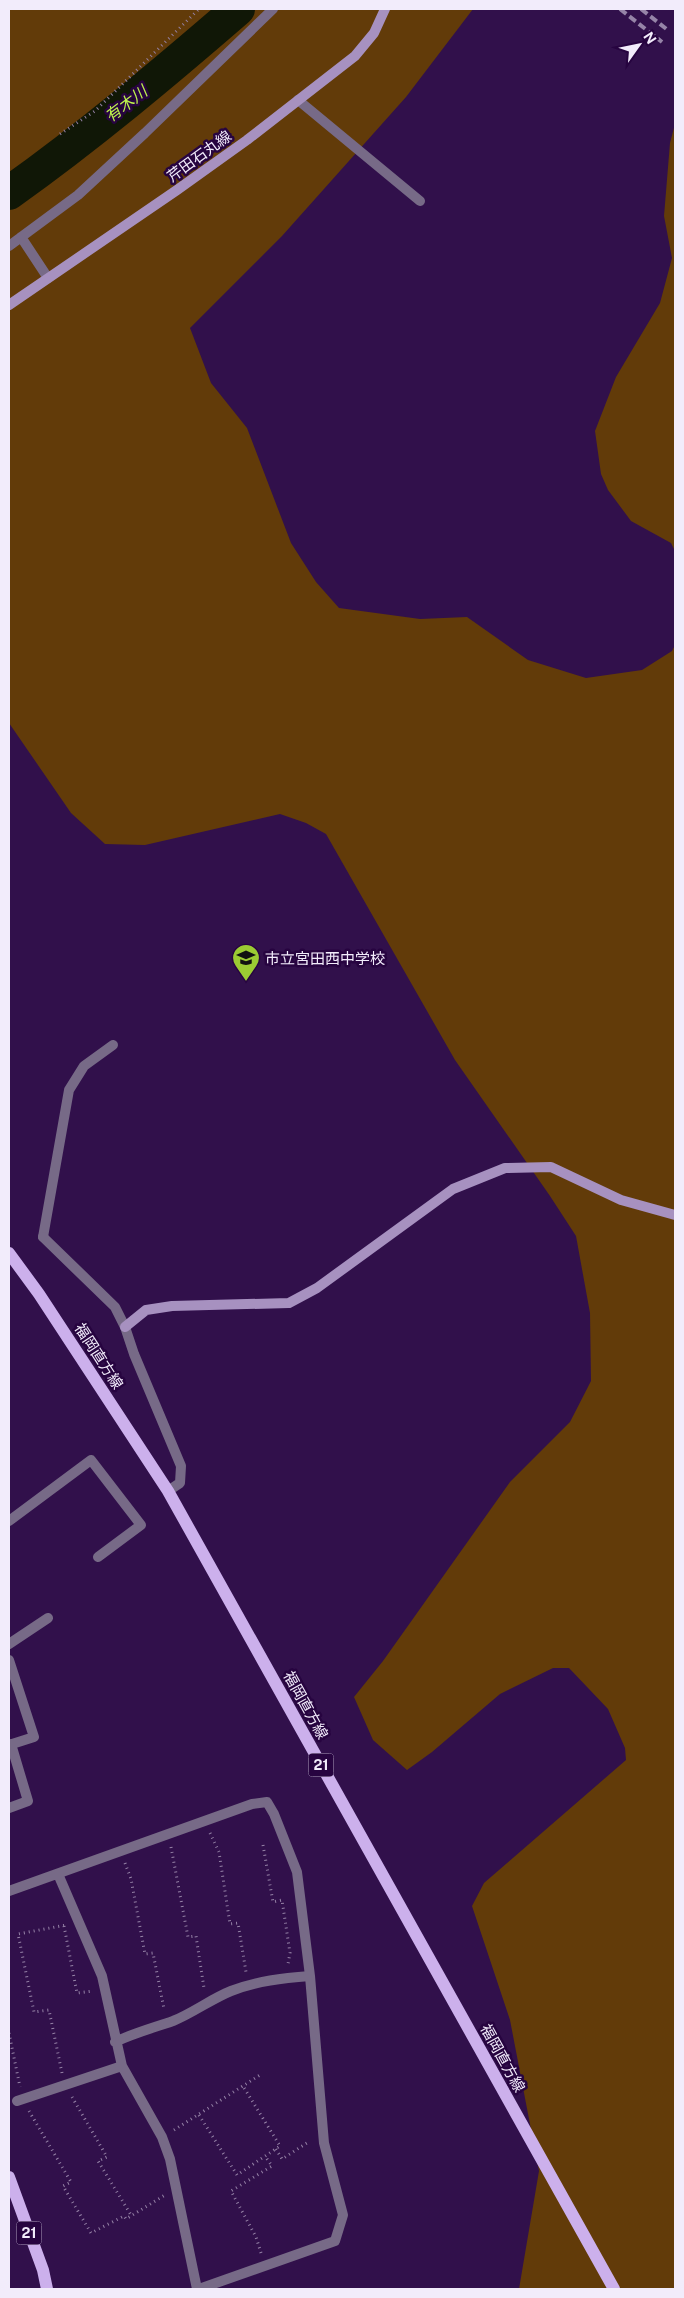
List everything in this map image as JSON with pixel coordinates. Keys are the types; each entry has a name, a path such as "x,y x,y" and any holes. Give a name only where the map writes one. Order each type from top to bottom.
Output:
{"main road":[{"name":"福岡直方線","path":"9,1253 39,1294 168,1491 614,2289"},
{"name":"21","path":"9,2177 47,2289"}],"street":[{"path":"9,246 78,195 273,9"},
{"name":"芹田石丸線","path":"9,305 177,190 355,56 374,33 385,9"},
{"path":"298,100 420,201"},
{"path":"21,237 48,278"},
{"path":"113,1044 84,1066 69,1090 43,1237 115,1307 125,1327 134,1354 160,1412 181,1466 180,1483 168,1491"},
{"path":"125,1327 146,1310 172,1306 289,1303 317,1288 453,1189 506,1168 551,1167 621,1200 675,1215"},
{"path":"9,1521 91,1460 141,1524 98,1557"},
{"path":"9,1644 48,1618"},
{"path":"9,1660 34,1737 10,1744 28,1801 9,1808"},
{"path":"9,1891 252,1804 267,1802 274,1814 297,1872 310,1976 324,2133 343,2215 335,2241 198,2289 170,2159 162,2137 122,2066 115,2042 102,1976 58,1874"},
{"path":"115,2042 141,2030 167,2022 207,2004 229,1991 284,1978 310,1976"},
{"path":"20,2101 122,2066"}],"path":[{"path":"60,134 95,111 199,9"},
{"path":"204,1821 219,1852 230,1924 238,1923 248,1985"},
{"path":"165,1835 171,1847 188,1938 196,1936 207,2004"},
{"path":"263,1845 273,1902 282,1900 290,1953 284,1978"},
{"path":"120,1851 131,1879 145,1954 154,1954 167,2022"},
{"path":"70,1924 18,1934 34,2012 49,2010 65,2086 107,2157 98,2161 131,2215"},
{"path":"64,1926 77,1993 93,1991 94,2000"},
{"path":"9,2033 20,2101 71,2182 63,2186 91,2233 124,2216 126,2219 176,2188"},
{"path":"162,2137 260,2075"},
{"path":"199,2115 237,2174 276,2149 280,2146 243,2086"},
{"path":"276,2149 282,2160 324,2133"},
{"path":"265,2156 272,2166 231,2191 256,2237 266,2265"}],"shaded area":[{"path":"9,9 473,9 406,97 282,236 190,328 211,383 247,428 291,543 316,582 339,608 420,619 467,617 528,660 586,678 642,670 672,651 675,645 675,2289 519,2289 539,2171 510,2020 472,1906 484,1883 626,1760 625,1748 608,1709 569,1668 553,1668 500,1694 432,1752 407,1770 373,1740 354,1697 383,1661 510,1482 570,1422 591,1381 590,1313 576,1236 455,1060 326,834 306,823 280,814 145,845 105,844 71,813 9,723"},
{"path":"675,124 675,551 671,543 631,521 608,490 601,474 595,431 616,377 660,303 672,258 664,216 670,143"}],"waterway":[{"name":"有木川","path":"9,193 126,104 238,9"}],"railway":[{"path":"620,9 662,42"},
{"path":"641,9 669,31"}],"place":[{"name":"市立宮田西中学校","path":"246,982"}]}
